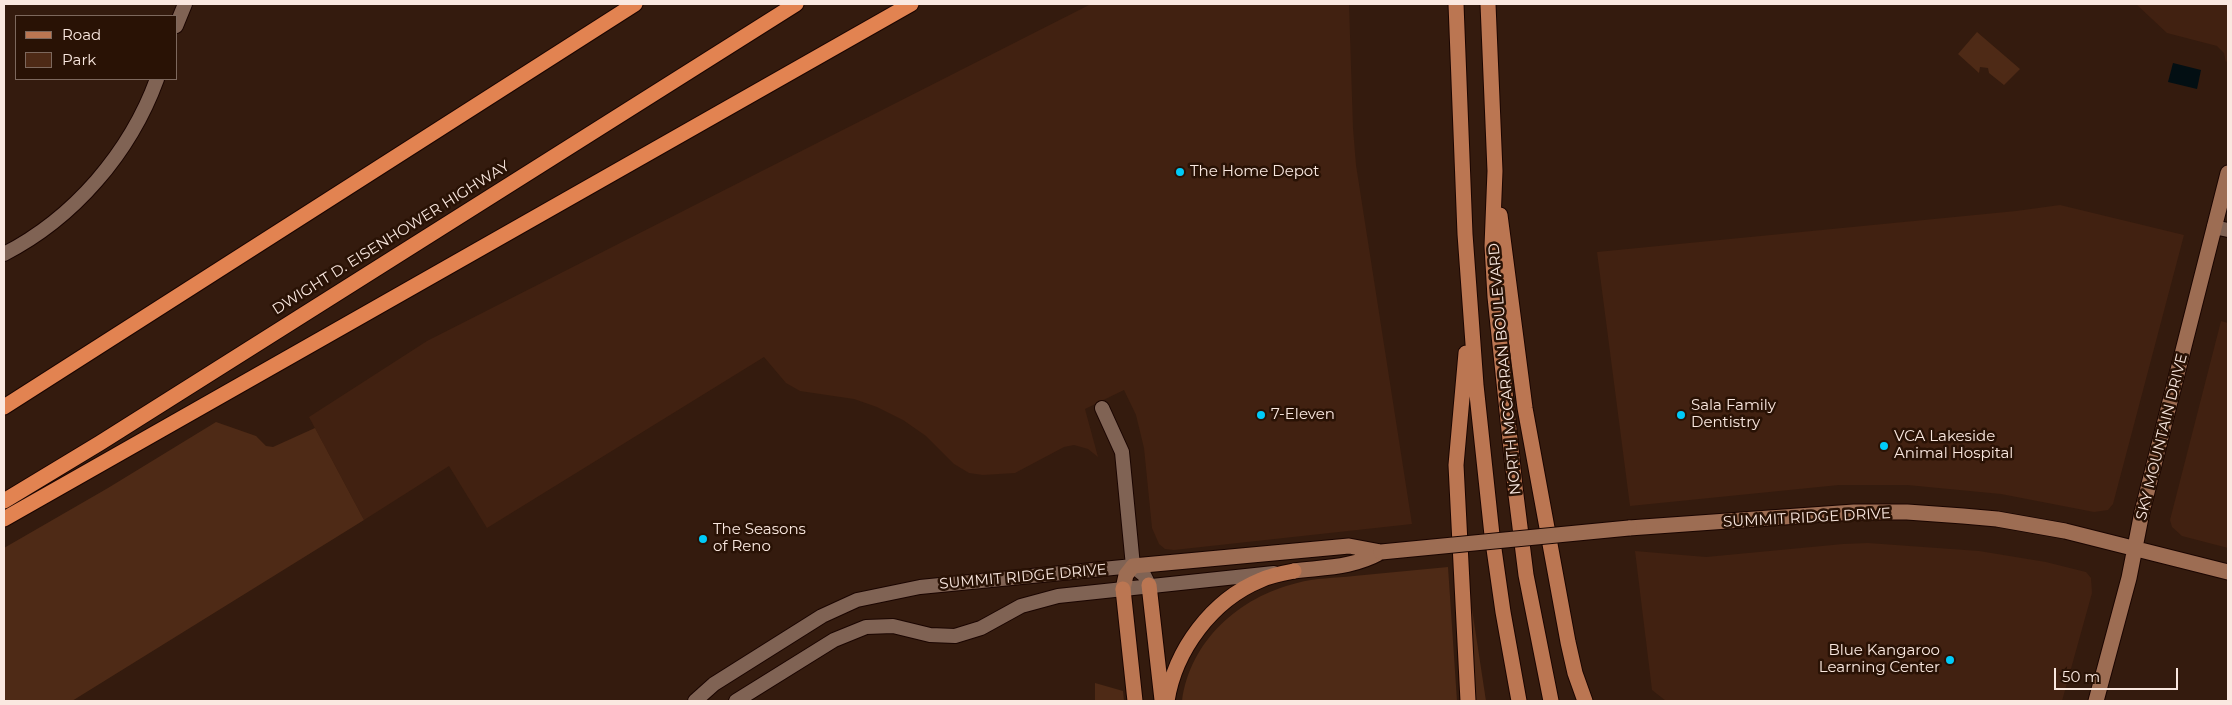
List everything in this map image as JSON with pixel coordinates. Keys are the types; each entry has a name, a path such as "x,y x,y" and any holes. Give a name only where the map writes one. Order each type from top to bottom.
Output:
{"highway":[{"path":"592,30 622,4"},
{"path":"4,407 635,4"},
{"name":"DWIGHT D. EISENHOWER HIGHWAY","path":"4,501 100,443 796,4"},
{"path":"4,519 911,4"}],"main road":[{"name":"NORTH MCCARRAN BOULEVARD","path":"1456,4 1470,304 1476,385 1492,535 1503,612 1519,701"},
{"name":"NORTH MCCARRAN BOULEVARD","path":"1488,4 1495,171 1493,254 1513,468 1526,575 1551,701"},
{"path":"1495,171 1525,408 1568,642 1575,673 1585,701"},
{"path":"1468,701 1456,465 1470,304"},
{"path":"1167,701 1170,685 1183,652 1208,617 1245,588 1260,580 1294,570"},
{"path":"1149,585 1162,701"},
{"path":"1123,589 1135,701"}],"street":[{"path":"178,20 184,4"},
{"path":"4,254 38,233 65,212 91,187 116,157 134,128 157,80"},
{"name":"SKY MOUNTAIN DRIVE","path":"2096,701 2106,670 2136,548 2142,512 2221,228 2228,173"},
{"path":"1102,408 1122,452 1133,566 1126,575 1123,589"},
{"name":"SUMMIT RIDGE DRIVE","path":"696,701 714,684 822,616 857,600 920,587 1349,546 1381,552 1629,528 1854,512 1906,512 1997,519 2065,531 2228,572"},
{"name":"SUMMIT RIDGE DRIVE","path":"736,701 834,640 866,627 893,626 930,635 956,636 981,628 1008,612 1040,600 1149,585 1350,565 1364,561 1381,552"},
{"path":"1133,566 1144,575 1149,585"}],"shaded area":[{"path":"1091,4 1349,4 1356,165 1412,524 1174,550 1165,549 1159,544 1152,528 1144,448 1136,415 1124,390 1085,409 1098,457 1088,449 1074,445 1064,447 1015,473 983,475 969,473 954,464 926,436 903,420 877,407 854,399 800,391 786,383 764,357 487,528 449,466 364,520 309,417 427,341"},
{"path":"2136,4 2228,4 2228,57 2226,63 2224,53 2217,46 2167,33"},
{"path":"2173,63 2201,70 2197,89 2168,82"},
{"path":"2060,205 2184,235 2113,504 2108,510 2094,512 2001,494 1907,485 1839,485 1630,506 1597,252 2016,211"},
{"path":"2221,321 2228,323 2228,548 2182,536 2172,527 2170,520"},
{"path":"1868,543 1979,551 2046,562 2086,572 2091,578 2092,593 2062,701 1666,701 1652,690 1635,551 1706,557"}],"green space":[{"path":"1977,32 2020,69 2004,85 1989,73 1988,68 1980,67 1979,73 1958,54"},
{"path":"216,422 256,436 266,446 273,447 315,428 364,520 72,701 4,701 4,548 108,488"},
{"path":"1448,567 1457,701 1182,701 1187,679 1195,659 1207,641 1237,611 1256,599 1276,590 1311,580"},
{"path":"1470,608 1472,609 1486,701 1476,701"},
{"path":"1095,683 1123,691 1124,701 1095,701"}],"place":[{"name":"The Home Depot","path":"1180,172"},
{"name":"7-Eleven","path":"1261,415"},
{"name":"Sala Family Dentistry","path":"1681,415"},
{"name":"VCA Lakeside Animal Hospital","path":"1884,446"},
{"name":"The Seasons of Reno","path":"703,539"},
{"name":"Blue Kangaroo Learning Center","path":"1950,660"}]}
